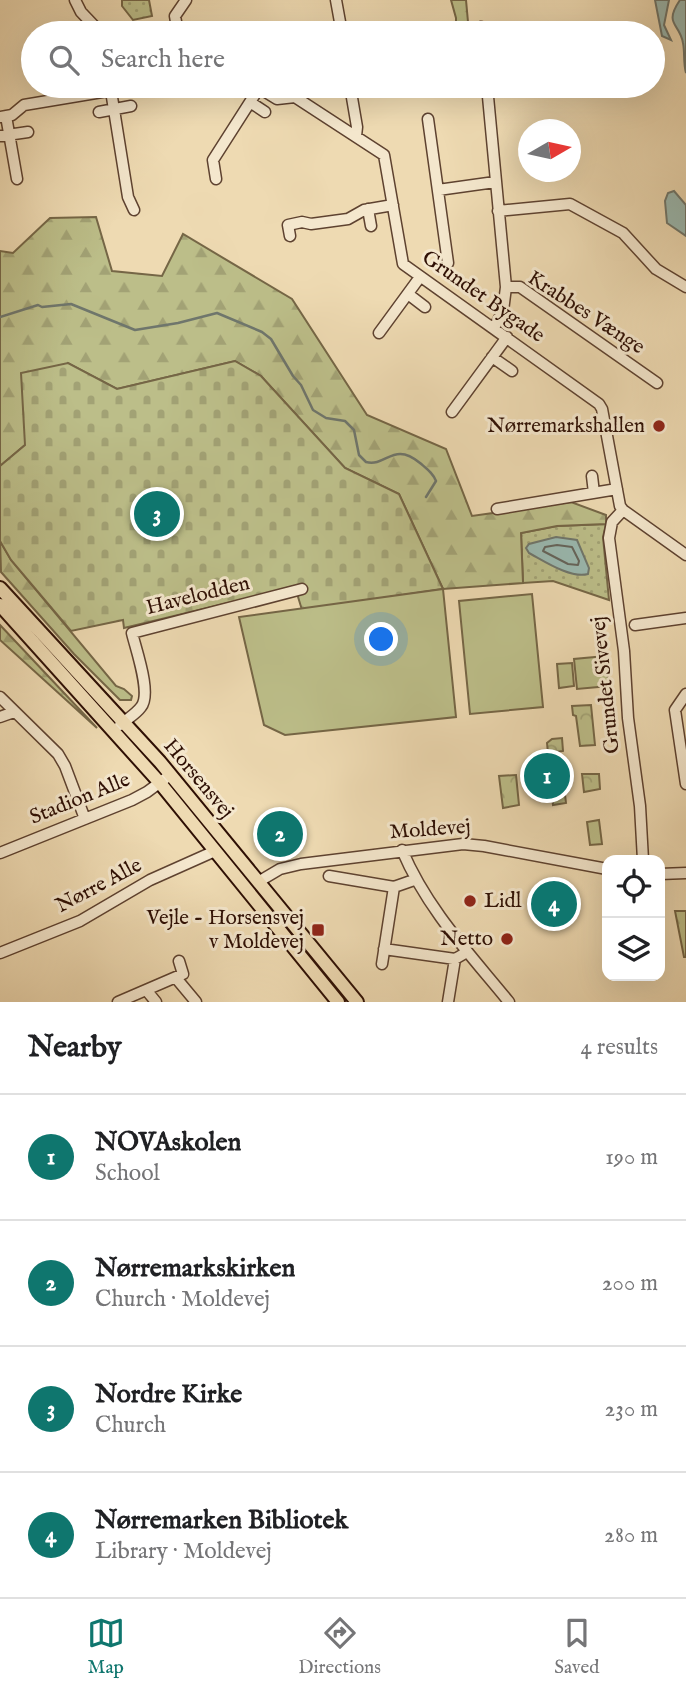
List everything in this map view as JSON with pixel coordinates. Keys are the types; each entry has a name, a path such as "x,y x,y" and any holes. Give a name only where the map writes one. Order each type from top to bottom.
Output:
{"main road":[{"name":"Horsensvej","path":"0,588 258,883 357,1002"},
{"name":"Horsensvej","path":"0,605 119,726"},
{"name":"Horsensvej","path":"165,779 195,828 339,1002"},
{"path":"195,828 213,840 245,878 258,883 257,889 262,898 327,979 339,1002"}],"street":[{"path":"75,0 90,21"},
{"path":"177,21 176,16 186,0"},
{"path":"336,0 339,21"},
{"path":"17,179 5,136 3,116 12,115 24,105 68,98"},
{"path":"112,98 128,197 134,210"},
{"path":"216,179 213,160 252,98"},
{"name":"Grundet Bygade","path":"297,98 384,155 402,264 507,337 603,409 623,510"},
{"path":"352,98 356,136"},
{"path":"488,98 506,287 503,311 494,328"},
{"path":"250,102 265,112"},
{"path":"99,112 131,106"},
{"path":"428,119 448,264"},
{"path":"5,136 28,132"},
{"path":"438,190 495,182"},
{"path":"498,211 570,204 623,233 656,270 683,285 686,273"},
{"path":"290,236 288,225 348,219 368,209 393,205"},
{"path":"368,209 371,226"},
{"path":"379,333 420,277"},
{"name":"Krabbes Vænge","path":"506,287 520,287 656,383"},
{"path":"408,294 425,307"},
{"path":"452,412 507,337"},
{"path":"492,357 512,371"},
{"name":"Krabbes Vænge","path":"637,385 644,374"},
{"path":"592,476 594,493"},
{"path":"497,509 617,489"},
{"path":"623,510 686,555"},
{"name":"Grundet Sivevej","path":"623,510 612,522 609,538 624,651 628,718 640,806 643,855"},
{"name":"Havelodden","path":"119,726 141,708 146,699 132,633 302,589"},
{"path":"635,625 686,618"},
{"path":"686,694 675,710 686,784"},
{"path":"0,697 58,754 85,819"},
{"path":"0,718 14,712"},
{"name":"Stadion Alle","path":"0,853 132,800 165,779"},
{"name":"Moldevej","path":"258,883 279,869 302,864 456,844 484,845 602,868"},
{"path":"401,850 414,880 438,916 509,1002"},
{"name":"Nørre Alle","path":"0,953 89,917 150,880 215,851"},
{"path":"665,874 686,873"},
{"path":"329,876 394,887 414,880"},
{"path":"382,964 394,887"},
{"path":"384,949 455,960 467,952"},
{"path":"448,1002 455,960"},
{"path":"118,1002 183,974 179,961"},
{"path":"176,978 196,1002"},
{"path":"147,991 156,1002"}],"green space":[{"path":"122,0 149,0 152,16 133,20 122,6"},
{"path":"451,0 466,0 468,21 456,21"},
{"path":"96,217 112,271 162,276 183,234 292,299 367,415 446,449 472,516 571,502 606,515 606,524 557,526 521,533 523,583 443,589 399,494 345,468 261,376 235,361 117,389 68,363 25,445 0,466 0,251 13,253 50,218"},
{"path":"235,361 261,376 345,468 399,494 443,589 302,610 295,587 124,628 123,620 71,631 11,560 0,541 0,466 25,445 21,373 68,363 117,389"},
{"path":"606,524 603,537 609,600 553,581 523,583 521,533 557,526"},
{"path":"0,541 11,560 116,686 132,696 131,700 120,700 74,654 1,572"},
{"path":"443,589 456,717 285,735 264,725 239,617"},
{"path":"532,594 543,707 470,714 459,601"},
{"path":"0,625 97,728 0,640"},
{"path":"605,656 609,686 577,689 574,659"},
{"path":"572,663 574,686 559,688 557,664"},
{"path":"591,705 595,745 580,746 572,706"},
{"path":"562,738 563,751 548,753 547,743 552,739"},
{"path":"582,774 599,774 600,789 584,792"},
{"path":"516,775 519,805 503,808 499,776"},
{"path":"563,778 566,803 553,805 550,779"},
{"path":"599,820 602,844 590,845 587,822"},
{"path":"675,911 686,911 686,957 684,957"}],"water":[{"path":"655,0 669,0 665,21 659,21"},
{"path":"680,0 686,0 686,73 683,43 673,19"},
{"path":"674,191 686,205 686,236 667,223 665,201 668,193"},
{"path":"556,537 577,540 589,568 588,574 574,574 558,568 529,553 526,548 529,544"}],"waterway":[{"path":"0,317 38,305 42,307 71,304 135,330 217,313 262,332 271,339 301,385 313,410 326,418 345,421 354,430 359,455 366,462 373,463 403,454 430,471 436,481 426,497"}],"place":[{"name":"Nørremarkshallen","path":"659,426"},
{"name":"Nordre Kirke","path":"157,514"},
{"name":"NOVAskolen","path":"547,776"},
{"name":"Nørremarkskirken","path":"280,834"},
{"name":"Lidl","path":"470,901"},
{"name":"Nørremarken Bibliotek","path":"554,904"},
{"name":"Vejle - Horsensvej v Moldevej","path":"318,930"},
{"name":"Netto","path":"507,939"}]}
